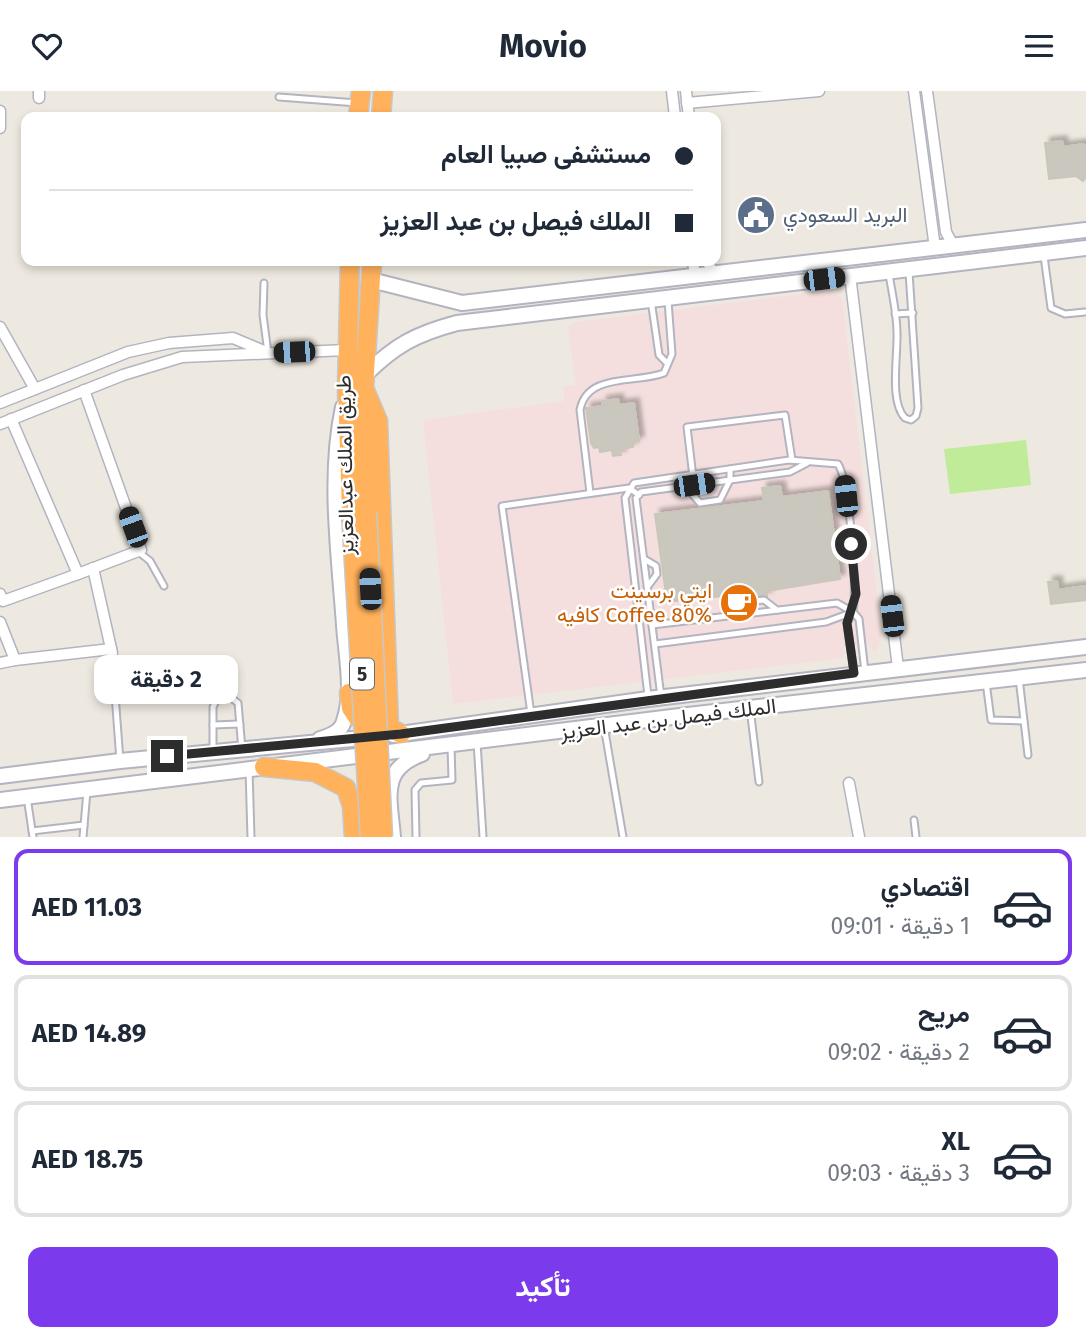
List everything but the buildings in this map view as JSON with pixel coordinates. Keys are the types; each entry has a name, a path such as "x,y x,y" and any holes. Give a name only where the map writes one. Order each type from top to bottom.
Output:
{"highway":[{"path":"381,112 383,91"},
{"name":"طريق الملك عبدالعزيز","path":"349,266 347,350 359,384"},
{"name":"طريق الملك عبدالعزيز","path":"370,837 359,512 359,384 372,266"},
{"path":"359,384 378,421 388,727 401,734"},
{"name":"طريق الملك عبدالعزيز","path":"359,512 383,837"},
{"path":"349,693 351,708 357,717 370,719 381,712 387,694"},
{"path":"257,768 315,772 333,779 345,788 352,806 354,837"},
{"path":"352,806 356,790 363,785 375,784 385,789 391,806"}],"street":[{"path":"672,91 674,112"},
{"path":"686,91 688,112"},
{"path":"687,103 819,91"},
{"path":"914,91 935,248"},
{"path":"927,91 946,232 953,246"},
{"path":"0,111 0,128"},
{"path":"371,280 462,303 695,276 711,267 935,248 1086,230"},
{"path":"293,747 330,736 342,726 349,693 338,545 337,438 359,384 392,349 436,329 457,323 1086,248"},
{"path":"694,266 695,276"},
{"path":"850,275 898,668"},
{"path":"0,327 35,389"},
{"path":"0,403 128,352 169,343 233,338 268,352"},
{"path":"0,424 123,375 182,357 347,350"},
{"path":"1,601 141,550 84,390"},
{"path":"11,419 78,574"},
{"path":"0,663 111,651 93,568"},
{"path":"0,622 15,660"},
{"name":"الملك فيصل بن عبد العزيز","path":"0,776 120,761 293,747 860,672 1086,647"},
{"name":"الملك فيصل بن عبد العزيز","path":"0,800 750,708 1086,670"},
{"path":"393,837 391,779 397,766 446,746"},
{"path":"849,783 859,837"}],"lane":[{"path":"279,97 360,104"},
{"path":"1044,253 1051,308 1065,313 1085,311"},
{"path":"888,271 895,314 899,409 905,418 911,419 916,416 918,408 908,268"},
{"path":"264,283 263,316 268,352"},
{"path":"590,493 580,410 582,398 595,386 662,374 666,370 672,354 668,298"},
{"path":"651,300 659,355 667,363"},
{"path":"895,314 913,313"},
{"path":"694,485 687,427 785,415 792,460"},
{"path":"531,715 502,506 629,488 647,480 692,473 792,460 838,464 843,472 856,594 853,612 847,623 860,672"},
{"path":"655,698 654,643 636,505 639,495 641,492 790,472 807,463"},
{"path":"685,486 700,503 720,500 730,480 730,470"},
{"path":"629,488 639,495"},
{"path":"629,488 625,498 655,698"},
{"path":"137,552 150,561 164,586"},
{"path":"644,559 656,566 657,574 648,586"},
{"path":"735,615 746,602 764,600 777,610"},
{"path":"652,625 837,603 853,612 859,619 860,672"},
{"path":"654,643 826,622 853,612"},
{"path":"111,651 120,761"},
{"path":"1019,678 1028,755"},
{"path":"986,682 991,720 1024,721"},
{"path":"214,752 214,700 230,697 238,703 242,750"},
{"path":"750,708 759,782"},
{"path":"213,725 240,724"},
{"path":"604,726 623,837"},
{"path":"477,742 482,837"},
{"path":"416,837 415,790 421,783 452,780 446,746"},
{"path":"251,837 257,768"},
{"path":"83,837 87,790"},
{"path":"26,797 32,834 84,825"},
{"path":"914,820 916,837"}],"shaded area":[{"path":"831,290 842,298 882,637 877,651 870,650 869,645 844,647 844,658 453,704 423,420 564,401 563,387 576,385 568,328 575,322"}],"green space":[{"path":"1026,440 1031,485 950,494 944,449"}],"place":[{"name":"البريد السعودي","path":"756,215"},
{"name":"ايتي برسينت كافيه Coffee 80%","path":"739,603"}],"route":[{"path":"167,756 293,747 401,734 854,673 847,623 853,612 856,594 851,544"}]}
